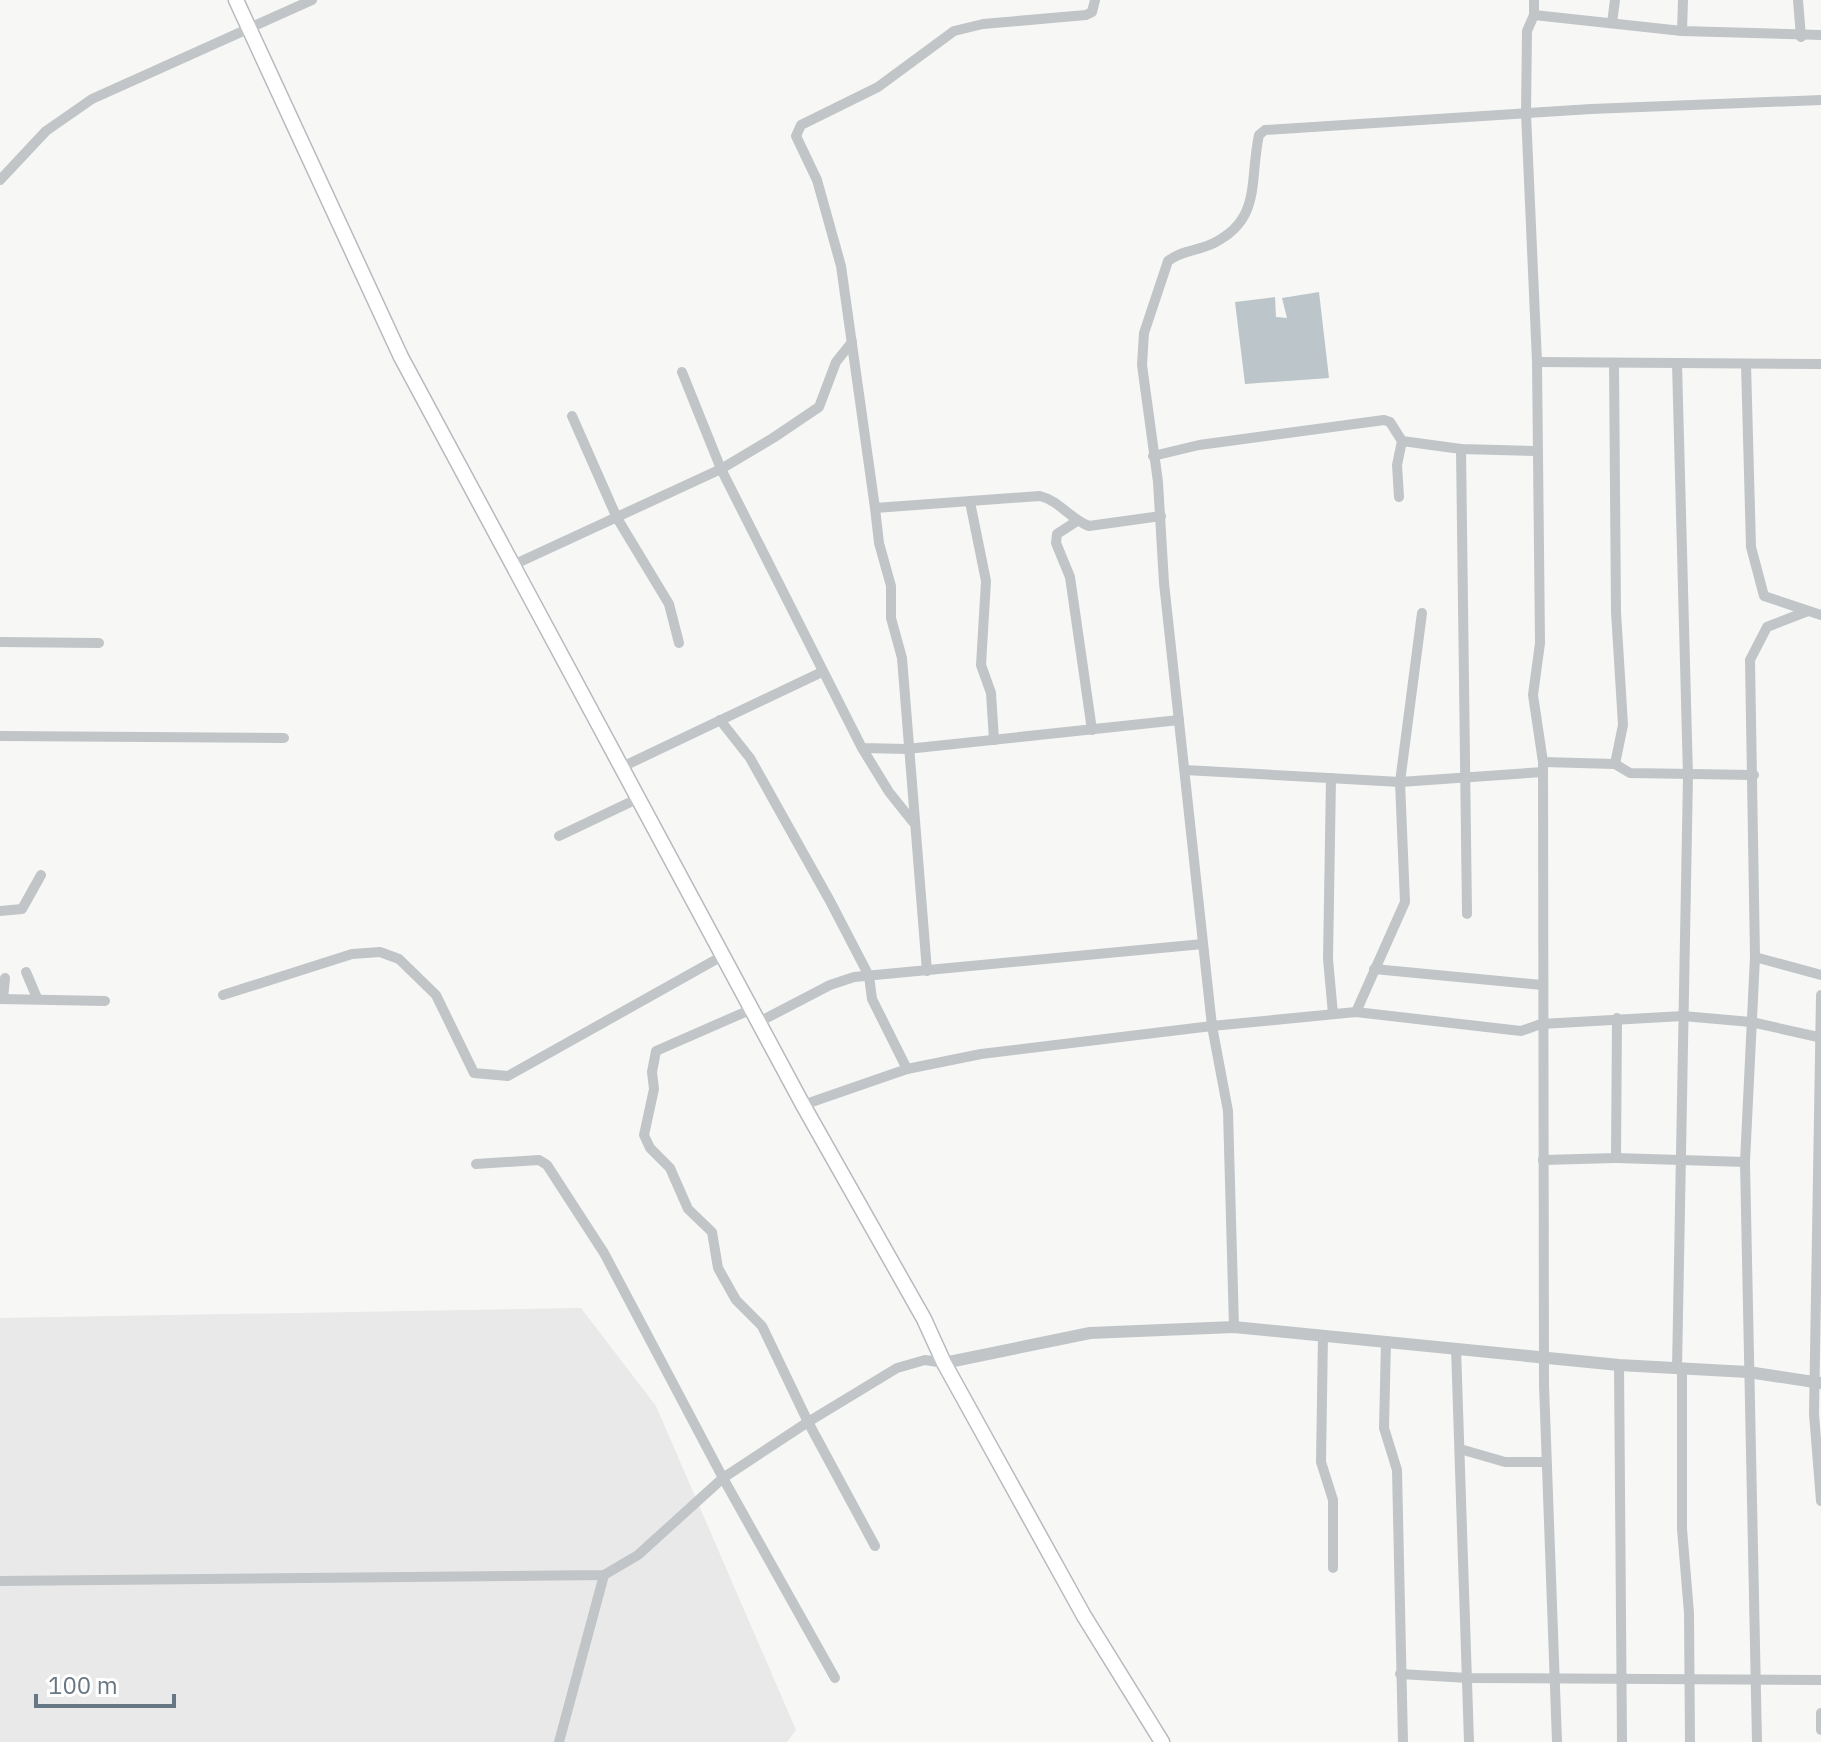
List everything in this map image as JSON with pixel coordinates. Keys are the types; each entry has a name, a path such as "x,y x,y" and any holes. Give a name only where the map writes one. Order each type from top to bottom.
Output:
{"main road":[{"path":"236,0 401,357 803,1105 924,1319 944,1363 1084,1616 1162,1742"}],"street":[{"path":"0,180 46,131 92,99 312,0"},
{"path":"927,971 902,658 891,618 891,586 879,543 841,266 817,180 796,136 801,125 878,87 954,31 983,24 1086,15 1092,12 1095,0"},
{"path":"1534,0 1534,15 1527,31 1526,113 1537,362 1540,643 1533,709 1543,767 1541,1024 1546,1462 1552,1679 1557,1742"},
{"path":"1612,23 1615,0"},
{"path":"1682,31 1683,0"},
{"path":"1798,0 1801,37"},
{"path":"1534,15 1682,31 1801,37 1821,35"},
{"path":"1234,1327 1228,1111 1212,1026 1161,516 1142,365 1144,333 1160,277 1168,261 1177,253 1207,246 1228,236 1242,223 1250,206 1259,135 1265,130 1526,113 1821,100"},
{"path":"513,565 721,469 819,407 836,362 852,342"},
{"path":"1537,362 1821,364"},
{"path":"1614,363 1616,612 1623,725 1615,764"},
{"path":"1677,363 1688,776 1680,1369 1690,1742"},
{"path":"1746,364 1751,547 1764,596 1821,615"},
{"path":"682,372 721,469 822,672 862,748 889,792 913,822"},
{"path":"572,416 617,518 669,604 679,643"},
{"path":"1153,456 1199,445 1384,420 1390,422 1402,441 1397,465 1399,497"},
{"path":"1402,441 1461,449 1536,451"},
{"path":"1461,449 1467,914"},
{"path":"875,508 1040,496 1054,500 1077,521 1089,526 1161,516"},
{"path":"970,502 986,581 981,665 991,693 994,740"},
{"path":"1077,521 1057,534 1056,543 1070,577 1092,730"},
{"path":"1757,1742 1745,1162 1755,957 1750,660 1767,627 1808,611"},
{"path":"1356,1012 1405,902 1400,782 1422,613"},
{"path":"0,642 99,643"},
{"path":"622,767 822,672"},
{"path":"720,720 750,758 869,976 872,999 907,1069"},
{"path":"862,748 907,749 1179,720"},
{"path":"0,736 284,738"},
{"path":"1185,770 1400,782 1467,780 1543,767 1615,764 1630,773 1754,775"},
{"path":"1331,778 1328,959 1333,1014"},
{"path":"559,836 639,798"},
{"path":"0,911 22,909 41,875"},
{"path":"875,1546 808,1422 762,1326 736,1300 718,1268 712,1232 688,1209 670,1168 650,1148 644,1135 654,1089 652,1072 656,1051 756,1016 830,985 869,976 1203,944"},
{"path":"223,995 352,954 380,952 399,959 436,995 474,1073 508,1076 724,955"},
{"path":"1755,957 1821,975"},
{"path":"1374,969 1542,985"},
{"path":"26,972 37,998"},
{"path":"5,978 1,999 105,1001"},
{"path":"1821,995 1818,1037 1821,1501"},
{"path":"803,1105 907,1069 1076,1040 1356,1012 1521,1031 1541,1024 1683,1016 1751,1022 1818,1037"},
{"path":"1616,1158 1617,1018"},
{"path":"1543,1160 1683,1157 1745,1162"},
{"path":"476,1164 539,1160 547,1165 604,1253 723,1478 835,1678"},
{"path":"0,1581 604,1575 638,1555 723,1478 897,1368 925,1360 944,1363 1090,1333 1234,1327 1619,1365 1748,1372 1818,1382"},
{"path":"1323,1335 1321,1462 1333,1500 1333,1568"},
{"path":"1386,1341 1384,1428 1397,1470 1403,1742"},
{"path":"1456,1348 1469,1742"},
{"path":"1619,1365 1622,1742"},
{"path":"1460,1449 1505,1462 1546,1462"},
{"path":"559,1742 604,1575"},
{"path":"1400,1674 1468,1678 1821,1680"},
{"path":"1821,1713 1821,1730"}],"shaded area":[{"path":"1319,292 1329,378 1245,384 1235,302 1275,297 1276,317 1287,318 1282,298"},
{"path":"581,1308 656,1406 796,1730 787,1742 0,1742 0,1318"}]}
